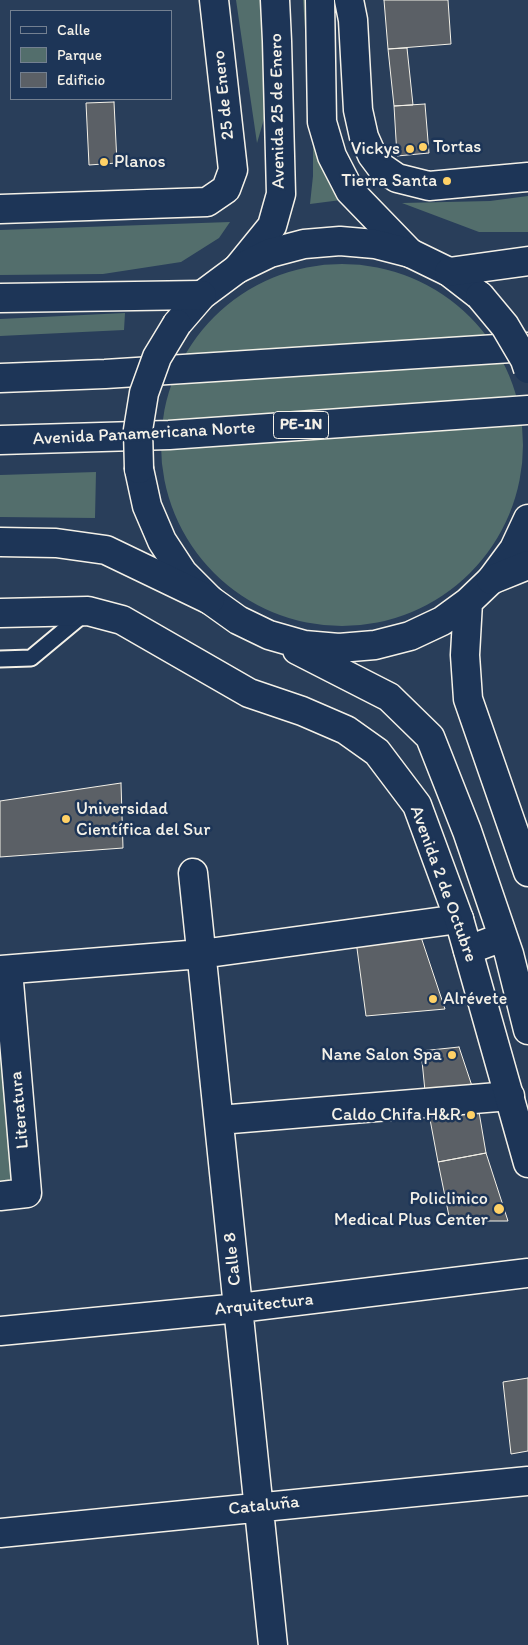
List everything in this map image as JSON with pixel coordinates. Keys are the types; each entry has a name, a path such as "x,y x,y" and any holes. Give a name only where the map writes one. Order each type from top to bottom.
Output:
{"main road":[{"name":"25 de Enero","path":"0,209 207,202 226,189 233,170 214,0"},
{"name":"Avenida 25 de Enero","path":"237,268 272,226 281,194 277,41 274,0"},
{"path":"320,0 322,122 332,156 350,191 410,253"},
{"path":"349,0 353,20 358,110 364,137 372,155 381,167 397,178 429,186 528,177"},
{"path":"528,369 525,360 505,326 480,296 449,272 410,253 375,244 340,241 304,244 270,253 237,268 202,295 177,324 157,357 144,393 138,430 139,469 147,506 162,541 183,573 210,600 238,620 389,697 430,737 467,830 509,954 528,1030"},
{"path":"449,272 528,261"},
{"path":"0,298 202,295"},
{"path":"0,378 105,374 528,347"},
{"name":"Avenida Panamericana Norte","path":"0,440 169,434 528,410"},
{"path":"269,636 304,645 339,648 375,645 410,636 442,621 468,602 491,580 514,549 528,519"},
{"path":"0,542 56,543 106,550 210,600"},
{"path":"491,580 528,565"},
{"path":"468,602 465,655 468,699 528,872"},
{"name":"Avenida 2 de Octubre","path":"0,613 88,611 122,620 249,693 302,710 346,730 377,752 416,805 459,919 528,1163"},
{"name":"Calle 8","path":"193,873 273,1645"},
{"path":"4,970 201,954 459,919"},
{"path":"468,950 503,937"},
{"name":"Literatura","path":"0,1196 27,1193 4,970"},
{"path":"219,1120 510,1096"},
{"name":"Arquitectura","path":"0,1331 238,1308 528,1273"},
{"name":"Cataluña","path":"0,1533 528,1481"}],"lane":[{"path":"0,659 31,658 88,611"}],"green space":[{"path":"236,0 267,0 264,119 257,143"},
{"path":"303,0 316,0 341,200 310,204 313,176 313,147"},
{"path":"528,196 528,232 479,232 402,203 490,201"},
{"path":"230,222 219,238 181,262 103,274 0,275 0,230"},
{"path":"324,264 360,264 395,271 428,285 457,305 482,330 502,359 516,392 523,427 523,463 516,498 502,531 482,560 457,585 428,605 395,619 360,626 324,626 289,619 256,605 227,585 202,560 182,531 168,498 161,463 161,427 168,392 182,359 202,330 227,305 256,285 289,271"},
{"path":"125,313 124,330 0,336 0,319"},
{"path":"96,472 95,518 0,517 0,475"},
{"path":"0,977 18,1189 0,1190"}],"building":[{"path":"384,0 448,0 451,44 388,49"},
{"path":"407,48 413,105 394,106 388,49"},
{"path":"114,102 117,163 89,165 86,103"},
{"path":"425,104 429,153 397,156 394,106"},
{"path":"121,783 123,848 0,857 0,801"},
{"path":"420,934 445,1009 366,1016 356,941"},
{"path":"459,1047 472,1086 425,1091 421,1051"},
{"path":"478,1106 486,1153 438,1162 429,1114"},
{"path":"486,1153 508,1221 450,1221 438,1162"},
{"path":"528,1378 528,1451 511,1454 503,1382"}],"place":[{"name":"Tortas","path":"423,147"},
{"name":"Vickys","path":"410,149"},
{"name":"Planos","path":"104,162"},
{"name":"Tierra Santa","path":"447,181"},
{"name":"Universidad Científica del Sur","path":"66,819"},
{"name":"Alrévete","path":"433,999"},
{"name":"Nane Salon Spa","path":"452,1055"},
{"name":"Caldo Chifa H&R","path":"471,1115"},
{"name":"Policlinico Medical Plus Center","path":"499,1209"}]}
